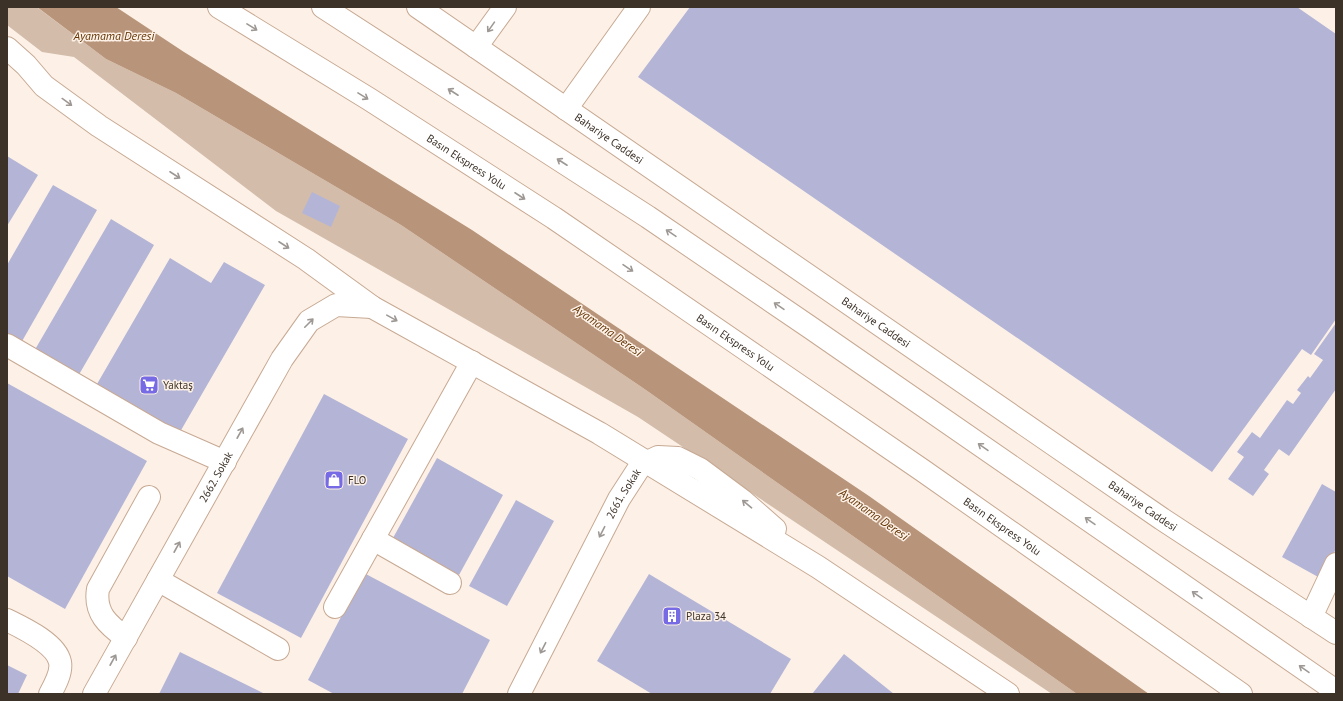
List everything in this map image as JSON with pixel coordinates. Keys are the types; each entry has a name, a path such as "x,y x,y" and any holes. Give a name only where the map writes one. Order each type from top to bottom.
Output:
{"main road":[{"name":"Basın Ekspress Yolu","path":"219,7 369,99 561,222 903,457 1241,694"},
{"path":"323,7 648,217 1336,691"},
{"name":"Bahariye Caddesi","path":"418,7 1162,519 1336,633"},
{"path":"476,47 505,7"},
{"path":"566,109 639,7"},
{"path":"7,48 26,65 44,86"},
{"path":"7,68 44,86 99,126 306,259 372,307 599,433 647,462 818,567 1008,694"},
{"name":"2662. Sokak","path":"94,694 282,359 309,321 336,305 372,307"},
{"path":"7,345 158,433 225,462"},
{"path":"335,607 472,362"},
{"name":"2661. Sokak","path":"519,694 619,499 641,465 647,462"},
{"path":"126,638 115,630 101,614 96,598 98,589 149,497"},
{"path":"373,539 450,583"},
{"path":"1311,617 1336,564"},
{"path":"158,580 278,649"},
{"path":"7,620 38,637 57,653 60,663 57,682 50,694"}],"shaded area":[{"path":"7,7 38,8 106,59 176,93 401,225 643,388 1077,694 1052,694 638,417 276,211 74,57 42,52 7,25"}],"water":[{"name":"Ayamama Deresi","path":"37,7 116,7 184,52 472,230 869,496 1149,694 1077,694 643,388 401,225 176,93 106,59"}],"building":[{"path":"690,7 1297,7 1336,34 1336,319 1311,355 1302,349 1212,472 638,77"},
{"path":"7,156 38,175 7,226"},
{"path":"53,185 97,210 21,343 7,335 7,265"},
{"path":"312,192 340,206 331,227 302,213"},
{"path":"111,219 154,245 77,378 33,353"},
{"path":"170,258 211,283 224,262 265,285 180,432 97,384"},
{"path":"1336,323 1336,389 1289,456 1279,449 1264,470 1269,474 1253,496 1228,479 1244,457 1237,452 1252,432 1260,438 1287,400 1293,404 1301,393 1297,390 1308,376 1310,378 1323,360 1314,354"},
{"path":"7,383 147,461 65,609 7,576"},
{"path":"324,394 408,439 301,638 217,593"},
{"path":"437,458 503,495 459,575 393,538"},
{"path":"1322,484 1336,492 1336,549 1320,578 1282,557"},
{"path":"516,500 554,521 507,606 469,586"},
{"path":"364,573 490,640 462,694 334,694 308,680"},
{"name":"Plaza 34","path":"649,574 791,659 770,694 652,694 597,661"},
{"path":"180,652 265,694 159,694"},
{"path":"844,654 894,694 812,694"},
{"path":"7,665 27,675 18,694 7,694"}],"place":[{"name":"Yaktaş","path":"149,385"},
{"name":"FLO","path":"334,480"},
{"name":"Plaza 34","path":"672,616"}]}
